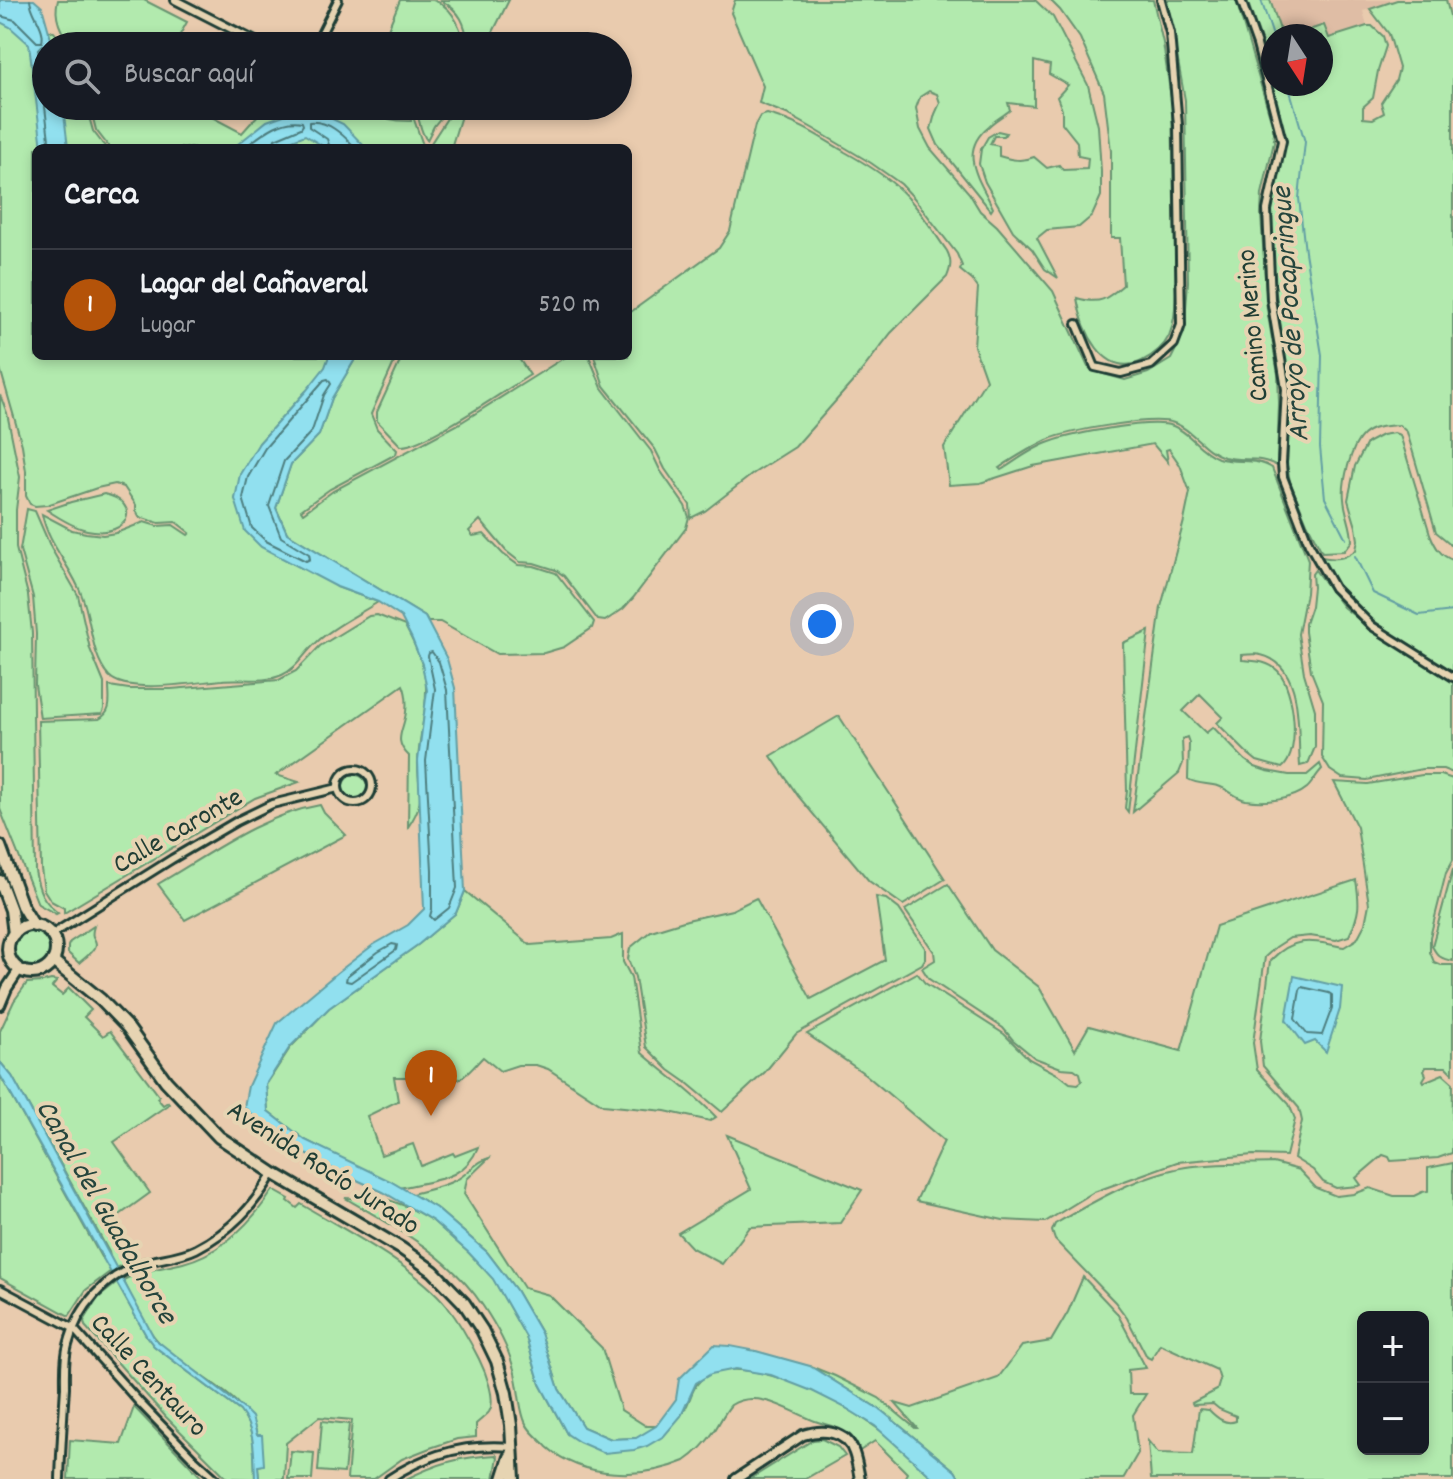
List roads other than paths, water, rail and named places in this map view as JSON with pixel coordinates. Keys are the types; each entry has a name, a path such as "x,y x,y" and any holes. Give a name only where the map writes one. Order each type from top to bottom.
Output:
{"main road":[{"path":"0,846 22,906 34,926"},
{"path":"0,881 11,910 14,934"},
{"path":"34,926 51,935 55,944 53,961 41,971 26,973 12,963 8,953 9,943 23,927 34,926"},
{"name":"Avenida Rocío Jurado","path":"53,961 101,1000 128,1028 166,1081 219,1137 273,1173 402,1249 433,1271 464,1303 497,1361 506,1393 512,1447 509,1479"},
{"name":"Avenida Rocío Jurado","path":"509,1479 512,1447"}],"street":[{"path":"175,0 188,3 240,32"},
{"path":"322,32 338,0"},
{"path":"1077,324 1095,367 1121,373 1151,365 1174,344 1181,325 1178,125 1170,33 1161,0"},
{"name":"Camino Merino","path":"1241,0 1257,45 1282,141 1267,210 1271,299 1286,389 1283,477 1309,544 1334,588 1372,626 1453,677"},
{"path":"356,769 371,780 372,790 359,803 341,797 338,788 340,778 346,771 356,769"},
{"name":"Calle Caronte","path":"51,935 237,821 272,804 338,788"},
{"path":"0,1005 19,970"},
{"path":"60,1479 67,1348 73,1328 87,1302 123,1272 146,1262 176,1257 194,1250 236,1223 273,1173"},
{"name":"Calle Centauro","path":"0,1289 73,1328 140,1403 216,1479"},
{"path":"736,1479 803,1435 816,1431 840,1435 850,1444 860,1479"},
{"path":"389,1479 432,1456 454,1450 493,1445 512,1447"}],"water":[{"path":"0,0 34,0 42,7 49,32 32,32 32,68 29,44 0,22"},
{"path":"38,120 65,120 68,144 42,144"},
{"path":"335,120 343,124 362,144 320,144 305,135 282,144 238,144 267,121"},
{"path":"328,360 355,360 332,398 319,435 291,464 276,508 287,533 425,617 447,659 455,688 465,891 456,913 419,944 329,1008 290,1047 266,1084 268,1111 305,1140 390,1181 436,1208 487,1252 516,1290 541,1333 559,1389 583,1427 611,1439 636,1438 656,1426 676,1399 679,1379 714,1345 730,1346 810,1366 882,1411 955,1471 960,1479 934,1479 875,1426 812,1391 771,1375 736,1369 711,1374 696,1383 681,1416 664,1436 647,1446 604,1453 579,1442 567,1434 540,1384 526,1337 493,1279 469,1253 433,1221 276,1137 244,1107 248,1086 277,1023 338,972 373,945 408,925 424,909 418,761 427,690 422,664 412,639 401,617 378,602 337,587 261,547 245,531 235,499 240,474 259,443 325,367"},
{"path":"1294,976 1342,987 1340,1009 1326,1052 1315,1041 1305,1045 1286,1020"},
{"path":"0,1062 12,1076 155,1339 252,1417 257,1435 262,1435 264,1465 258,1466 259,1479 255,1479 252,1435 240,1411 154,1346 147,1337 0,1075"}],"waterway":[{"name":"Arroyo de Pocapringue","path":"1261,0 1269,24"},
{"name":"Arroyo de Pocapringue","path":"1292,96 1305,142 1299,198 1322,355 1320,447 1325,498 1346,539"},
{"name":"Arroyo de Pocapringue","path":"1355,556 1373,593 1419,615 1453,611"}],"place":[{"name":"Lagar del Cañaveral","path":"431,1116"}],"water label":[{"name":"Canal del Guadalhorce","path":"104,1213"}]}
